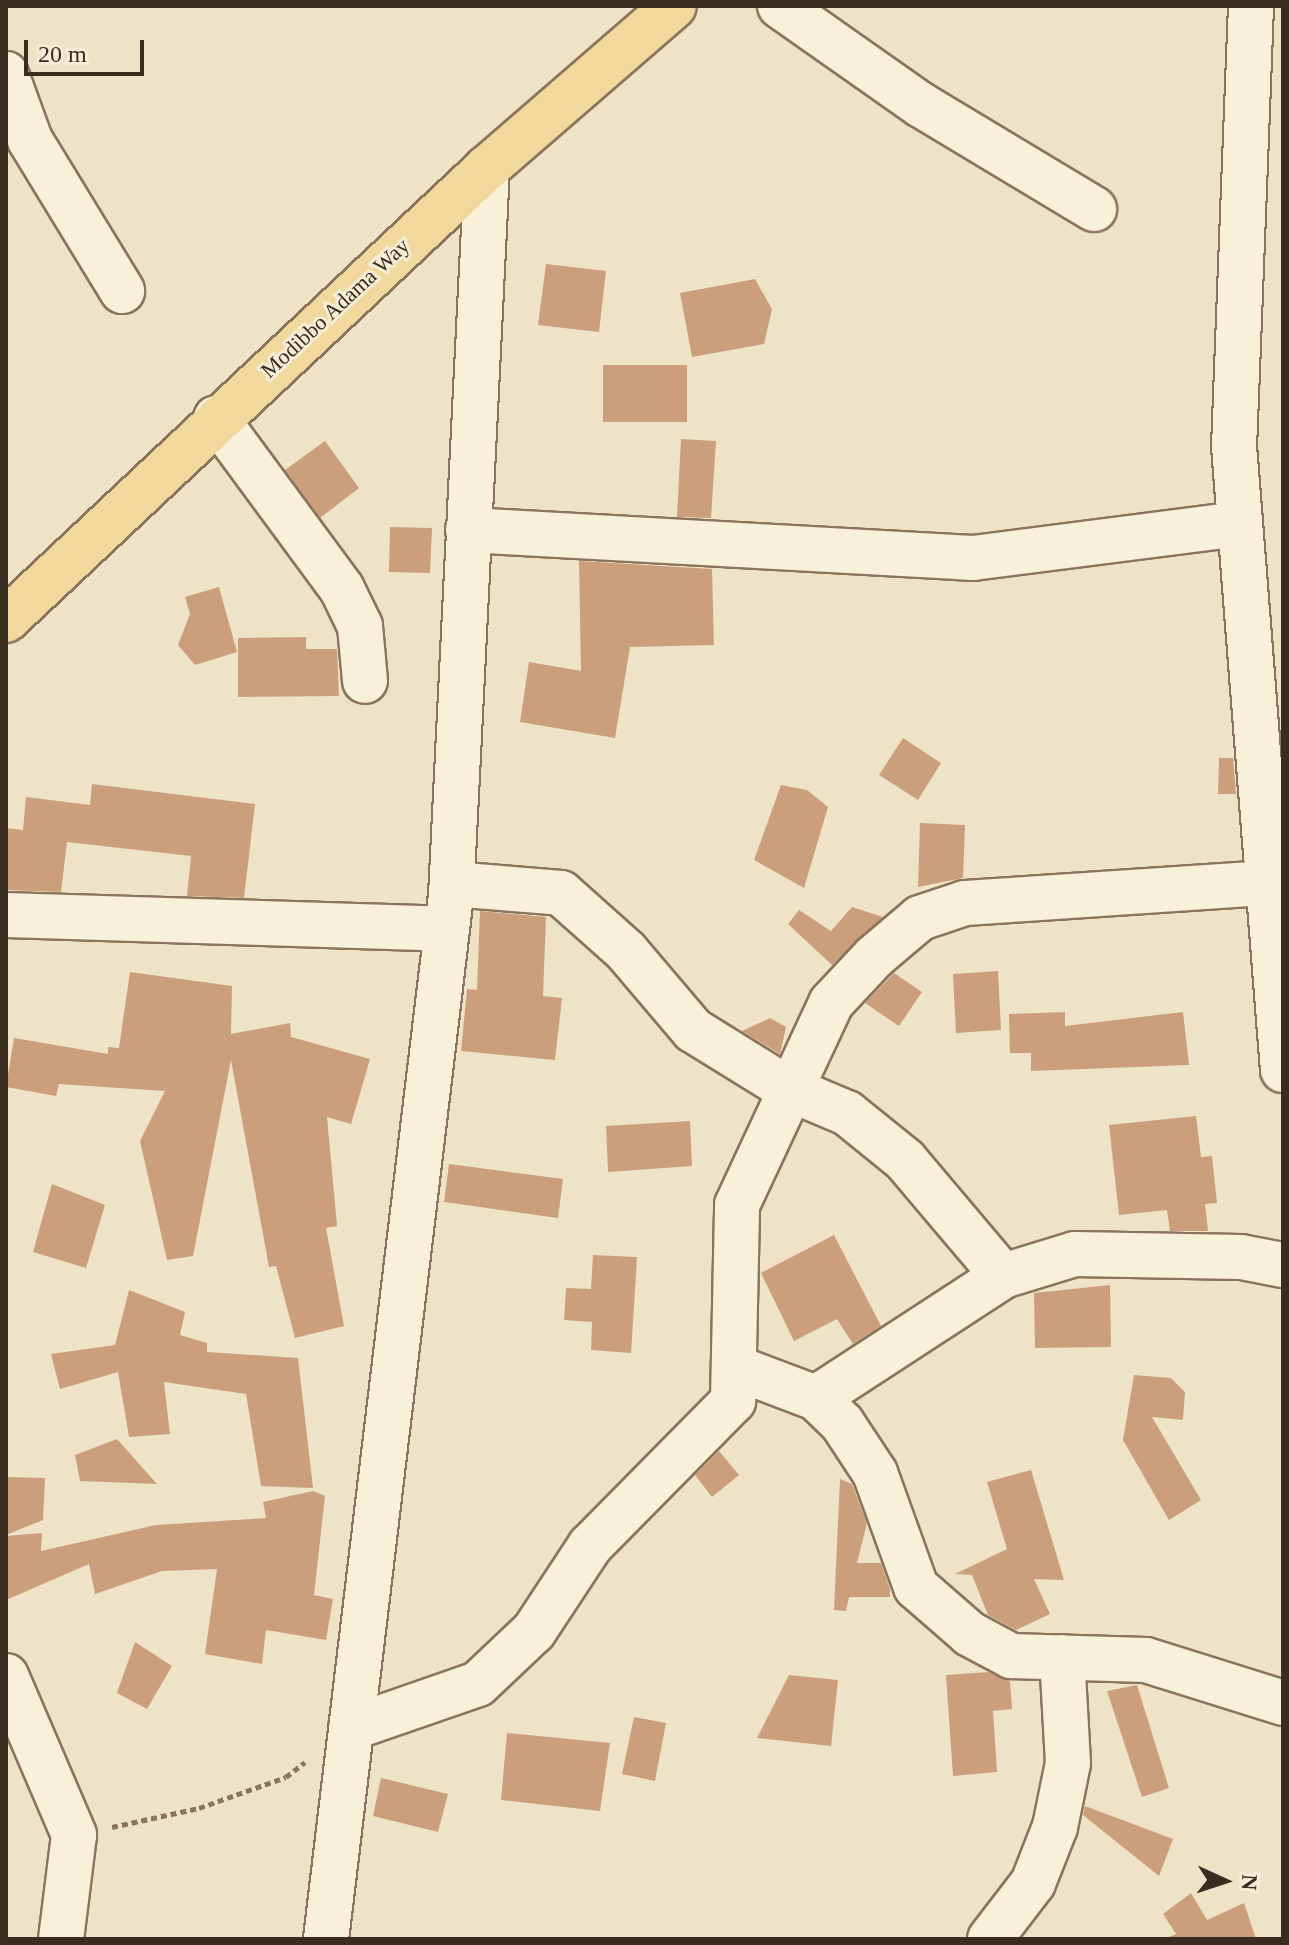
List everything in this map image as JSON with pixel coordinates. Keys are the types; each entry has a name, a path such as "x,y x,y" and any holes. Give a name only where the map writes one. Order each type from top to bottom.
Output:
{"main road":[{"name":"Modibbo Adama Way","path":"6,620 216,418 487,168 674,6"}],"street":[{"path":"780,6 921,105 1094,209"},
{"path":"1251,6 1234,446 1283,1070"},
{"path":"7,84 30,140 122,291"},
{"path":"326,1939 452,884 487,168"},
{"path":"216,418 342,589 360,626 365,681"},
{"path":"468,530 973,558 1240,524"},
{"path":"351,1728 478,1684 534,1631 590,1546 733,1401 737,1205 785,1087 831,1003 920,918 965,903 1268,883"},
{"path":"452,884 561,893 626,951 693,1030 785,1087 847,1113 905,1160 1003,1276"},
{"path":"6,915 447,929"},
{"path":"816,1398 1003,1276 1075,1254 1241,1257 1283,1265"},
{"path":"734,1367 816,1398 875,1473 916,1587 970,1634 1011,1656 1146,1660 1283,1703"},
{"path":"990,1939 1033,1883 1055,1827 1068,1763 1062,1657"},
{"path":"6,1676 74,1835 61,1939"}],"path":[{"path":"74,1835 199,1808 286,1777 351,1728"}],"building":[{"path":"546,264 606,271 599,332 538,325"},
{"path":"755,279 772,309 764,344 692,357 680,293"},
{"path":"603,365 687,365 687,422 603,422"},
{"path":"681,439 716,441 711,518 677,517"},
{"path":"325,441 359,488 320,518 285,470"},
{"path":"390,527 432,528 430,573 389,572"},
{"path":"579,561 712,569 714,645 630,647 615,738 520,722 529,662 581,671"},
{"path":"219,587 237,652 195,665 178,645 190,614 185,597"},
{"path":"306,637 306,649 337,649 339,696 238,697 238,638"},
{"path":"903,738 941,763 918,800 879,775"},
{"path":"1219,758 1233,758 1236,794 1218,794"},
{"path":"92,784 255,804 244,898 187,896 191,856 67,842 61,892 6,890 6,828 23,830 26,797 90,805"},
{"path":"781,785 807,790 828,807 804,888 754,860"},
{"path":"920,823 965,825 963,878 918,887"},
{"path":"852,907 883,917 832,965 788,924 799,910 831,931"},
{"path":"480,911 546,917 543,996 562,998 555,1060 461,1051 467,989 477,990"},
{"path":"998,971 1001,1030 956,1033 953,974"},
{"path":"130,972 232,986 231,1034 290,1023 291,1037 370,1059 351,1124 327,1117 337,1226 326,1228 344,1326 295,1338 276,1266 269,1267 231,1060 193,1256 167,1260 140,1141 165,1091 59,1084 56,1096 6,1087 14,1038 108,1054 108,1047 119,1048"},
{"path":"894,973 922,992 899,1026 865,1003"},
{"path":"1065,1012 1065,1026 1183,1012 1189,1065 1031,1071 1031,1053 1010,1053 1009,1014"},
{"path":"770,1018 786,1027 780,1054 742,1031"},
{"path":"1196,1116 1201,1157 1212,1156 1217,1203 1205,1204 1208,1231 1170,1231 1167,1210 1119,1215 1109,1125"},
{"path":"690,1121 692,1166 608,1172 606,1126"},
{"path":"449,1164 563,1179 558,1218 444,1202"},
{"path":"52,1184 105,1205 86,1268 33,1252"},
{"path":"834,1235 881,1326 853,1344 837,1319 794,1341 761,1273"},
{"path":"593,1255 637,1257 631,1353 591,1350 592,1322 564,1320 566,1288 591,1289"},
{"path":"1110,1285 1111,1347 1035,1348 1034,1293"},
{"path":"129,1290 185,1312 180,1335 207,1343 207,1352 298,1358 313,1488 261,1486 246,1394 164,1382 170,1434 129,1437 118,1372 60,1389 51,1354 115,1345"},
{"path":"1134,1375 1171,1378 1185,1392 1183,1420 1152,1417 1201,1500 1169,1520 1123,1440"},
{"path":"117,1439 157,1484 80,1481 75,1455"},
{"path":"719,1451 739,1475 712,1497 695,1475"},
{"path":"1031,1470 1064,1580 1034,1579 1050,1614 1016,1630 988,1615 972,1575 955,1574 1007,1549 987,1482"},
{"path":"6,1477 45,1478 43,1520 6,1535"},
{"path":"840,1479 852,1484 867,1523 857,1563 881,1563 890,1589 890,1597 849,1597 846,1611 834,1610"},
{"path":"313,1491 325,1496 314,1595 333,1599 326,1640 266,1630 262,1664 205,1654 217,1569 162,1571 95,1594 89,1564 6,1600 6,1536 42,1533 41,1551 156,1525 266,1518 263,1502"},
{"path":"135,1642 172,1666 147,1709 117,1693"},
{"path":"988,1672 1010,1681 1012,1709 993,1711 997,1772 953,1776 946,1675"},
{"path":"789,1675 838,1680 831,1746 757,1738"},
{"path":"1137,1685 1169,1788 1142,1797 1107,1691"},
{"path":"634,1717 666,1723 655,1781 622,1774"},
{"path":"507,1733 610,1743 600,1811 501,1800"},
{"path":"381,1778 448,1794 438,1832 373,1816"},
{"path":"1085,1806 1173,1839 1159,1876 1083,1815"},
{"path":"1191,1893 1207,1920 1244,1903 1256,1939 1164,1939 1176,1934 1163,1914"}]}
